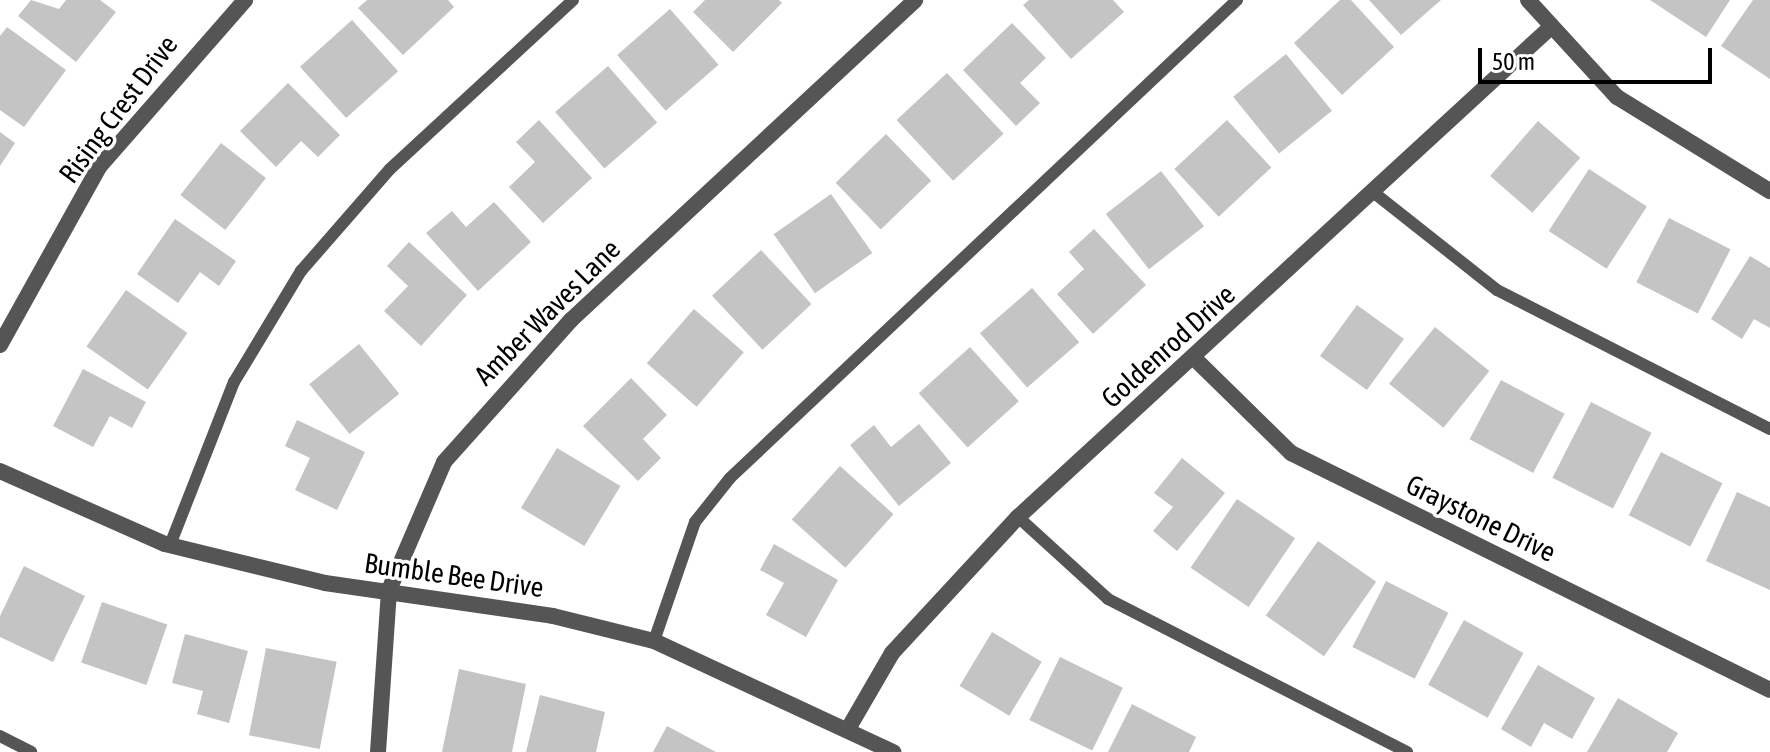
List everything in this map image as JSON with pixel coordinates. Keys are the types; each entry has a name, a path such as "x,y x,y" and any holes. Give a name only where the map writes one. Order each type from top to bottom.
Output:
{"street":[{"name":"Rising Crest Drive","path":"0,345 99,167 245,0"},
{"name":"Amber Waves Lane","path":"378,752 389,590 444,462 506,385 915,0"},
{"path":"1528,0 1617,97 1770,191"},
{"name":"Goldenrod Drive","path":"848,729 892,653 1018,517 1552,26"},
{"name":"Graystone Drive","path":"1194,358 1291,453 1770,690"},
{"name":"Bumble Bee Drive","path":"0,471 170,545 325,583 389,590 654,641 893,752"}],"lane":[{"path":"170,545 234,382 301,271 390,169 573,0"},
{"path":"654,641 695,522 730,478 1237,0"},
{"path":"1373,192 1497,290 1770,429"},
{"path":"1018,517 1108,599 1407,752"},
{"path":"0,736 31,752"}],"building":[{"path":"31,0 59,9 66,0 100,0 116,12 76,62 18,16"},
{"path":"367,0 448,0 454,7 403,55 358,8"},
{"path":"705,0 779,0 782,3 733,52 693,12"},
{"path":"1029,0 1113,0 1124,12 1071,59 1023,5"},
{"path":"1340,0 1351,0 1394,47 1342,95 1294,43"},
{"path":"1369,0 1441,0 1401,35"},
{"path":"1650,0 1730,0 1706,37"},
{"path":"1753,0 1770,0 1770,79 1721,46"},
{"path":"670,9 719,65 666,111 617,55"},
{"path":"352,20 398,71 346,118 300,67"},
{"path":"1012,23 1046,58 1020,83 1040,103 1016,126 963,70"},
{"path":"7,27 66,70 24,127 0,110 0,36"},
{"path":"1286,54 1332,111 1279,154 1233,97"},
{"path":"608,66 657,123 604,169 555,112"},
{"path":"947,73 1004,134 953,181 897,120"},
{"path":"288,83 340,135 318,157 301,141 276,167 240,131"},
{"path":"539,120 592,178 543,223 509,187 535,162 516,142"},
{"path":"1227,120 1271,168 1219,217 1174,169"},
{"path":"1538,121 1580,158 1532,213 1490,176"},
{"path":"0,132 15,143 0,166"},
{"path":"886,134 931,181 881,229 836,183"},
{"path":"221,143 266,178 225,230 180,195"},
{"path":"1589,169 1647,207 1607,269 1549,231"},
{"path":"1161,171 1204,226 1149,269 1106,214"},
{"path":"831,194 872,253 815,293 774,234"},
{"path":"494,202 531,242 478,291 426,233 452,211 466,227"},
{"path":"1669,218 1730,249 1698,313 1636,282"},
{"path":"175,219 236,261 219,286 200,272 178,303 137,274"},
{"path":"1094,229 1146,285 1093,334 1057,294 1084,269 1069,252"},
{"path":"409,242 467,295 421,346 384,311 408,286 387,266"},
{"path":"761,250 811,304 762,350 712,296"},
{"path":"1750,256 1770,268 1770,328 1754,319 1742,339 1711,319"},
{"path":"1032,288 1079,342 1027,388 980,333"},
{"path":"126,290 187,333 148,390 86,347"},
{"path":"1357,305 1404,339 1367,390 1320,356"},
{"path":"694,309 744,352 697,407 647,363"},
{"path":"1435,327 1489,371 1443,428 1389,384"},
{"path":"359,344 399,394 350,434 309,384"},
{"path":"970,347 1019,401 968,447 919,393"},
{"path":"83,369 146,402 132,428 110,416 93,447 53,426"},
{"path":"631,378 667,415 643,439 661,458 638,481 583,426"},
{"path":"1501,380 1565,414 1533,473 1470,439"},
{"path":"1591,402 1652,433 1613,509 1552,478"},
{"path":"297,420 365,452 337,510 295,490 310,458 285,446"},
{"path":"919,424 951,463 899,506 850,445 874,425 891,447"},
{"path":"557,448 620,486 584,546 521,508"},
{"path":"1661,452 1722,483 1690,547 1629,515"},
{"path":"1182,458 1225,493 1177,551 1153,531 1173,507 1154,493"},
{"path":"840,466 894,514 845,568 792,520"},
{"path":"1737,492 1770,507 1770,590 1706,561"},
{"path":"1237,499 1295,538 1249,607 1191,568"},
{"path":"1318,541 1376,582 1324,656 1266,616"},
{"path":"774,544 838,580 806,637 766,615 784,583 760,570"},
{"path":"24,566 85,596 53,662 0,637 0,616"},
{"path":"1386,581 1448,613 1415,679 1352,647"},
{"path":"102,602 167,624 146,685 81,663"},
{"path":"1464,620 1523,653 1488,718 1428,685"},
{"path":"992,632 1042,662 1009,716 960,686"},
{"path":"185,634 248,651 229,723 197,714 203,691 172,683"},
{"path":"266,648 337,662 320,749 249,735"},
{"path":"1060,657 1123,688 1092,751 1029,720"},
{"path":"1538,665 1595,698 1572,739 1544,723 1531,747 1501,729"},
{"path":"459,669 526,684 512,752 442,752"},
{"path":"540,695 605,712 596,752 526,752"},
{"path":"1618,698 1678,733 1667,752 1587,752"},
{"path":"1132,704 1196,737 1189,752 1108,752"},
{"path":"667,726 716,752 653,752"}]}
